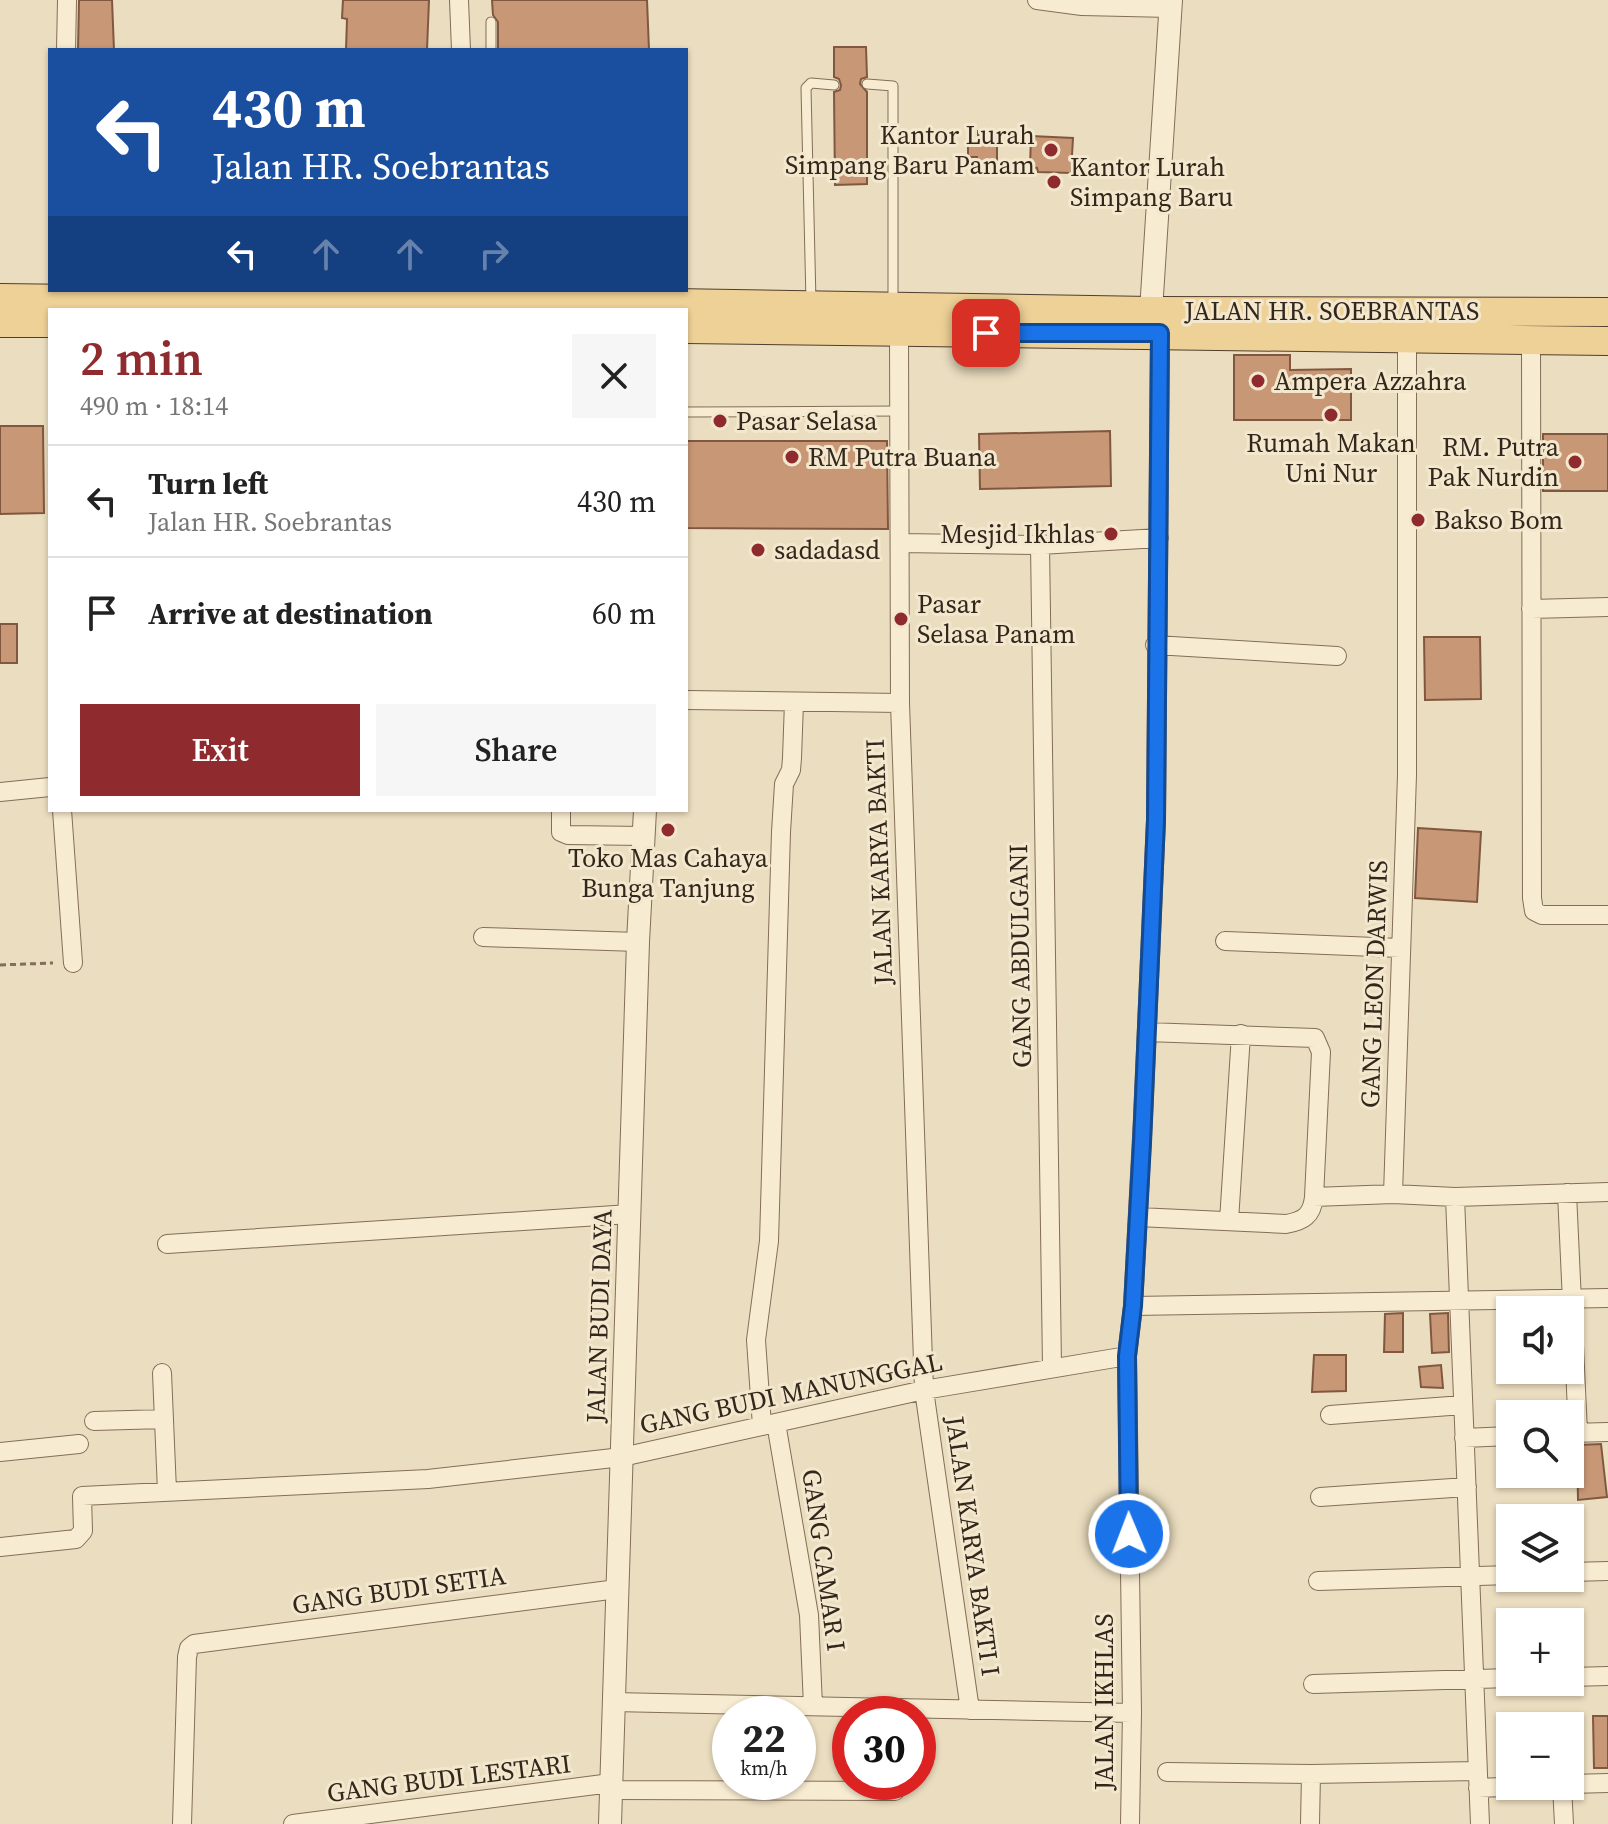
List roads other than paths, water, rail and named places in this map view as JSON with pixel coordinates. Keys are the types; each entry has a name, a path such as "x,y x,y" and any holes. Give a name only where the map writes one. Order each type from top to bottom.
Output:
{"main road":[{"name":"JALAN HR. SOEBRANTAS","path":"0,298 70,304 534,298 812,305 896,319"},
{"name":"JALAN HR. SOEBRANTAS","path":"0,323 48,310"},
{"name":"JALAN HR. SOEBRANTAS","path":"688,329 896,319 1358,324 1608,312"},
{"name":"JALAN HR. SOEBRANTAS","path":"1358,324 1407,340 1608,341"}],"street":[{"path":"66,48 67,0"},
{"path":"459,0 461,48"},
{"path":"1037,0 1082,6 1171,4 1156,322"},
{"name":"JALAN KARYA BAKTI","path":"896,319 901,543 900,703 924,1390"},
{"name":"JALAN IKHLAS","path":"1130,1824 1132,1713 1127,1356 1138,1217 1156,820 1155,645 1159,538 1156,322"},
{"name":"GANG LEON DARWIS","path":"1393,1194 1407,775 1407,340"},
{"path":"1531,340 1532,898 1534,911 1542,915 1608,915"},
{"path":"901,543 1040,545 1159,538"},
{"name":"GANG ABDULGANI","path":"1040,545 1052,1366"},
{"path":"1531,609 1608,607"},
{"path":"1155,645 1337,656"},
{"path":"688,700 900,703"},
{"name":"GANG CAMAR I","path":"794,702 791,770 784,784 781,832 769,1241 756,1340 769,1424 809,1615 813,1696"},
{"path":"0,792 48,787"},
{"path":"62,812 73,963"},
{"path":"561,812 561,832 568,835 643,836"},
{"name":"JALAN BUDI DAYA","path":"610,1824 645,812"},
{"path":"483,937 638,942"},
{"path":"1225,941 1400,948"},
{"path":"1138,1217 1286,1224 1305,1219 1311,1212 1314,1197 1321,1052 1317,1041 1307,1036 1147,1032"},
{"path":"1229,1221 1241,1034"},
{"path":"1314,1197 1608,1192"},
{"path":"1567,1193 1571,1296"},
{"path":"1455,1197 1480,1824"},
{"path":"167,1244 630,1214"},
{"path":"1584,1297 1608,1298"},
{"path":"1133,1306 1496,1300"},
{"name":"GANG BUDI MANUNGGAL","path":"0,1547 76,1539 83,1531 82,1496 428,1479 622,1457 924,1390 1052,1366 1127,1356"},
{"path":"162,1373 167,1491"},
{"name":"JALAN KARYA BAKTI I","path":"924,1390 970,1710"},
{"path":"1330,1415 1463,1405"},
{"path":"94,1421 164,1419"},
{"path":"1584,1433 1608,1432"},
{"path":"1464,1438 1496,1437"},
{"path":"0,1452 79,1444"},
{"path":"1320,1497 1467,1487"},
{"path":"1584,1572 1608,1571"},
{"path":"1318,1581 1496,1576"},
{"name":"GANG BUDI SETIA","path":"182,1824 189,1648 194,1644 617,1589"},
{"path":"1584,1677 1608,1676"},
{"path":"1313,1684 1496,1678"},
{"path":"613,1702 712,1704"},
{"path":"816,1706 1132,1713"},
{"path":"1167,1772 1311,1774 1496,1782"},
{"path":"1310,1824 1311,1774"},
{"path":"1584,1784 1608,1783"},
{"name":"GANG BUDI LESTARI","path":"293,1824 611,1786 832,1790"},
{"path":"1563,1800 1564,1824"}],"lane":[{"path":"491,22 491,48"},
{"path":"812,305 806,88 811,83 834,85"},
{"path":"867,84 891,84 894,89 896,319"},
{"path":"688,412 899,411"}],"place":[{"name":"Kantor Lurah Simpang Baru Panam","path":"1051,150"},
{"name":"Kantor Lurah Simpang Baru","path":"1054,182"},
{"name":"Ampera Azzahra","path":"1258,381"},
{"name":"Rumah Makan Uni Nur","path":"1331,415"},
{"name":"Pasar Selasa","path":"720,421"},
{"name":"RM Putra Buana","path":"792,457"},
{"name":"RM. Putra Pak Nurdin","path":"1575,462"},
{"name":"Bakso Bom","path":"1418,520"},
{"name":"Mesjid Ikhlas","path":"1111,534"},
{"name":"sadadasd","path":"758,550"},
{"name":"Pasar Selasa Panam","path":"901,619"},
{"name":"Toko Mas Cahaya Bunga Tanjung","path":"668,830"}]}
